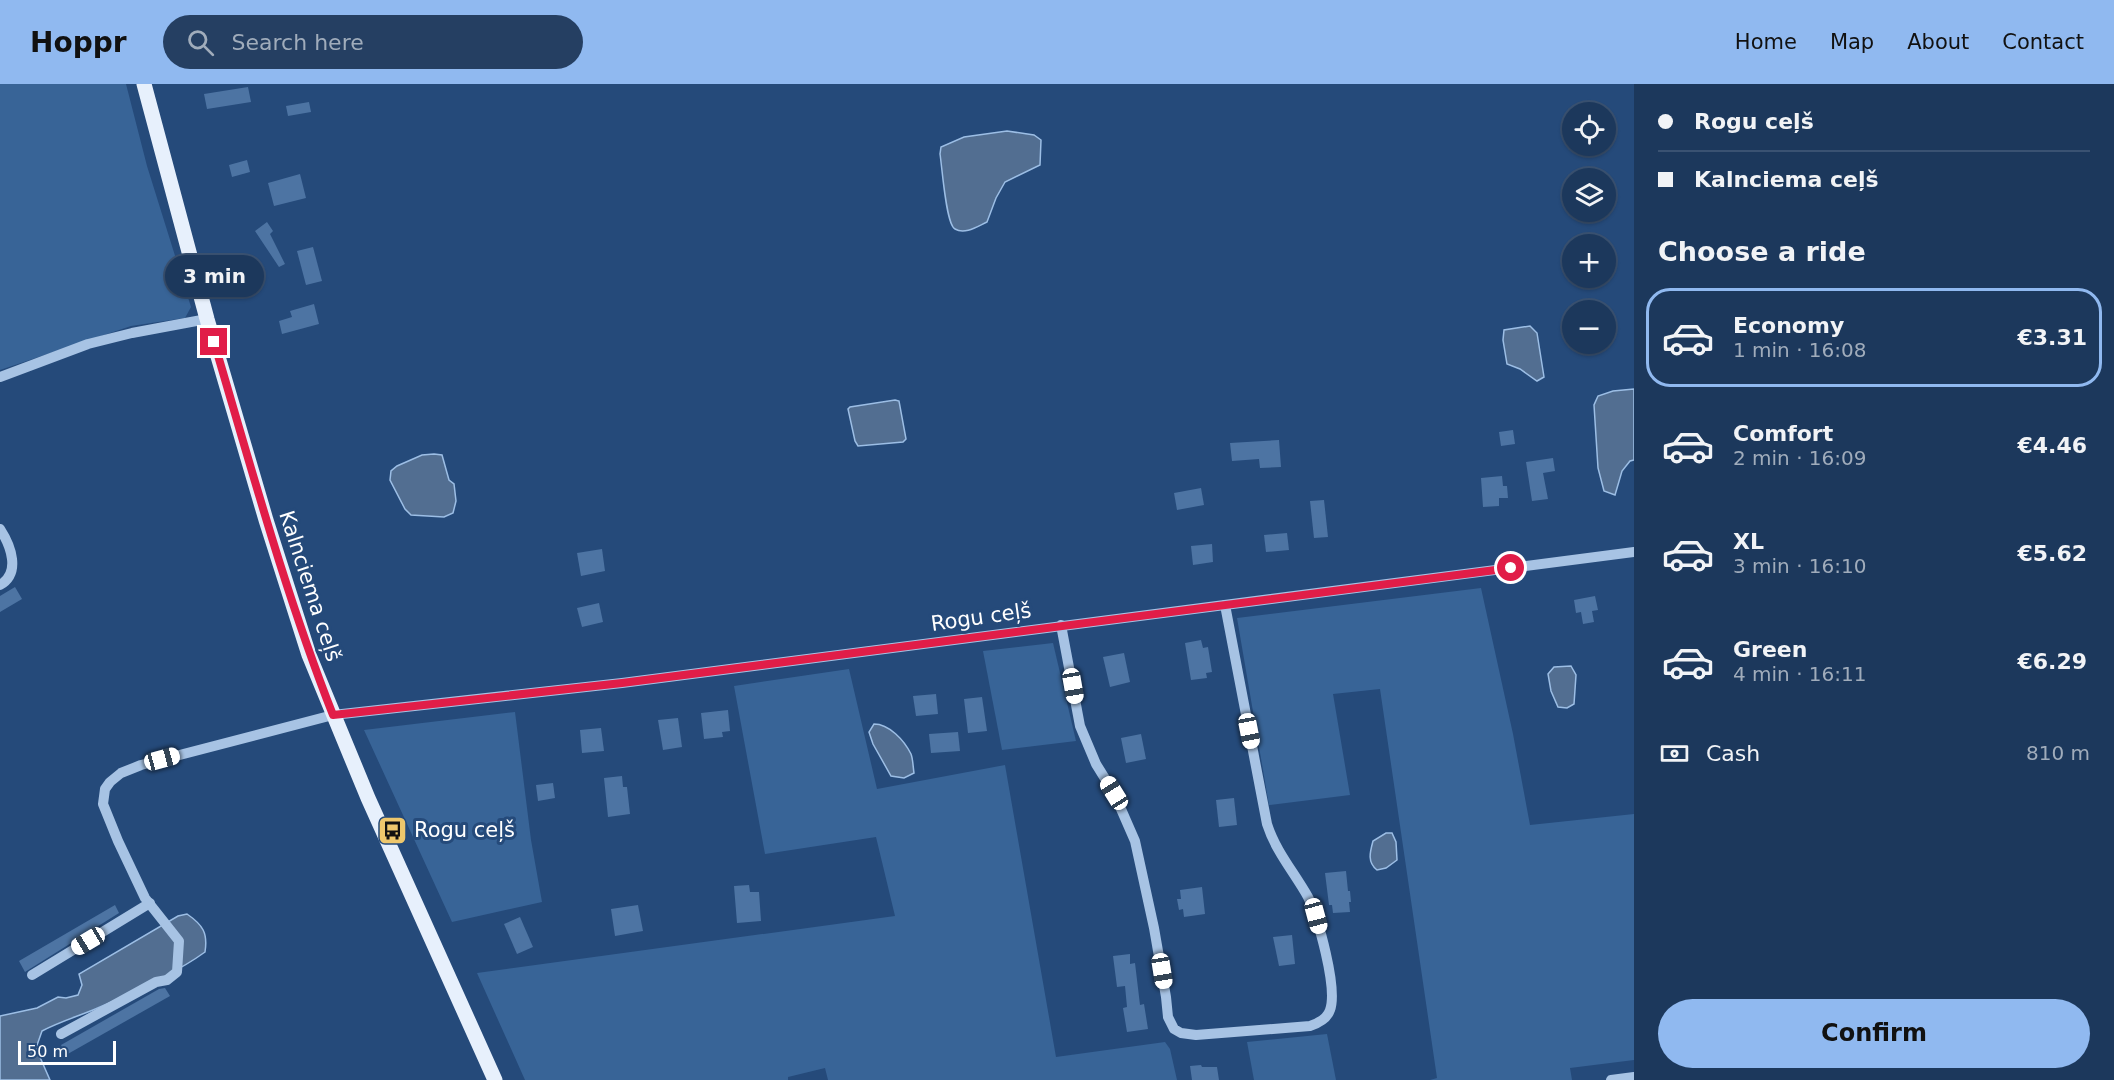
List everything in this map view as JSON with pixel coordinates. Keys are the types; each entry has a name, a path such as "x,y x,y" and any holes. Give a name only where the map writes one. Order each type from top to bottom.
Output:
{"main road":[{"name":"Kalnciema ceļš","path":"144,84 207,320 309,655 333,715 495,1080"}],"street":[{"path":"0,377 88,344 132,333 207,320"},
{"path":"0,529 11,556 13,570 8,581 0,585"},
{"name":"Rogu ceļš","path":"61,1034 156,982 167,980 177,972 179,941 150,903 132,870 103,804 105,789 110,782 121,773 141,765 333,715 633,682 1634,552"},
{"path":"1062,625 1080,726 1085,742 1114,793 1135,841 1154,928 1168,1017 1174,1029 1181,1033 1196,1035 1310,1026 1320,1022 1328,1015 1331,1008 1333,997 1325,954 1316,916 1307,896 1278,852 1267,824 1225,605"},
{"path":"32,975 150,903"},
{"path":"1611,1080 1634,1077"}],"shaded area":[{"path":"0,84 126,84 147,166 191,307 185,318 131,326 0,370"},
{"path":"1007,131 1034,135 1041,140 1040,165 1005,182 987,222 963,231 955,229 947,207 941,147 964,137"},
{"path":"1530,326 1537,333 1544,377 1537,381 1520,369 1507,364 1503,340 1504,330"},
{"path":"1634,389 1634,460 1630,461 1622,471 1615,495 1604,491 1598,468 1594,405 1598,396 1613,391"},
{"path":"899,401 906,439 903,442 858,446 848,409"},
{"path":"422,455 442,455 449,480 454,484 456,501 453,513 444,517 411,515 405,509 390,480 391,471"},
{"path":"1481,588 1530,825 1634,814 1634,1060 1570,1068 1572,1080 1430,1080 1437,1078 1380,689 1333,694 1350,795 1269,805 1237,618"},
{"path":"1053,643 1076,741 1002,750 983,651"},
{"path":"1571,666 1576,675 1574,704 1567,708 1558,707 1551,691 1548,674 1554,667"},
{"path":"849,669 877,789 1005,765 1056,1057 1165,1042 1170,1049 1177,1080 828,1080 825,1068 788,1077 788,1080 525,1080 477,973 895,916 876,837 765,854 734,686"},
{"path":"515,712 531,840 542,902 452,922 364,730"},
{"path":"874,724 890,730 904,743 912,756 914,773 904,778 891,776 869,732"},
{"path":"1386,833 1392,833 1396,842 1397,860 1386,868 1377,870 1370,853 1373,841"},
{"path":"187,914 203,930 206,940 205,952 151,984 42,1031 36,1048 50,1080 0,1080 0,1016 37,1008 58,997 78,995 82,985 79,974 178,916"},
{"path":"1327,1034 1336,1080 1254,1080 1247,1042"}],"building":[{"path":"248,87 251,102 207,109 204,94"},
{"path":"309,102 311,112 288,116 286,106"},
{"path":"247,160 250,172 232,177 229,165"},
{"path":"300,174 306,198 274,206 268,183"},
{"path":"267,222 273,231 270,234 285,264 279,267 255,231"},
{"path":"313,247 322,281 306,285 297,251"},
{"path":"314,304 319,324 282,334 279,321 292,317 290,311"},
{"path":"1513,430 1515,444 1501,446 1499,432"},
{"path":"1279,440 1281,467 1260,468 1259,459 1232,461 1230,443"},
{"path":"1553,458 1555,471 1543,473 1548,499 1532,501 1526,462"},
{"path":"1502,476 1503,486 1507,486 1508,498 1499,498 1499,506 1483,507 1481,478"},
{"path":"1201,488 1204,505 1177,510 1174,493"},
{"path":"1324,500 1328,537 1314,538 1310,501"},
{"path":"1287,533 1289,550 1266,552 1264,535"},
{"path":"1212,544 1213,562 1193,565 1191,546"},
{"path":"602,549 605,571 581,576 577,553"},
{"path":"15,587 22,599 0,612 0,596"},
{"path":"1595,596 1598,610 1592,611 1594,622 1583,624 1581,612 1576,613 1574,600"},
{"path":"599,603 603,622 582,627 577,608"},
{"path":"1201,640 1203,648 1208,647 1212,672 1206,673 1207,678 1191,680 1185,643"},
{"path":"1124,653 1130,682 1110,687 1103,657"},
{"path":"936,694 938,714 916,716 913,696"},
{"path":"982,697 987,731 968,733 964,699"},
{"path":"728,710 730,731 722,732 723,737 704,739 701,713"},
{"path":"678,718 682,747 663,750 658,720"},
{"path":"601,728 604,751 582,753 580,730"},
{"path":"958,732 960,751 931,753 929,734"},
{"path":"1141,734 1146,759 1126,763 1121,738"},
{"path":"622,776 623,787 627,787 630,814 608,817 604,778"},
{"path":"553,783 555,798 538,801 536,785"},
{"path":"1234,798 1237,825 1219,827 1216,800"},
{"path":"1346,871 1348,891 1350,891 1350,912 1333,913 1332,905 1329,905 1325,873"},
{"path":"749,885 750,892 759,892 761,921 737,923 734,886"},
{"path":"1202,887 1205,914 1184,917 1183,909 1179,910 1177,899 1181,899 1180,890"},
{"path":"115,905 119,913 25,972 19,961"},
{"path":"638,905 643,931 615,936 611,909"},
{"path":"520,917 533,947 517,954 504,924"},
{"path":"1292,935 1295,964 1279,966 1273,937"},
{"path":"1130,954 1130,964 1135,963 1140,1005 1144,1004 1148,1029 1127,1032 1123,1008 1127,1007 1125,986 1117,987 1113,956"},
{"path":"165,988 170,996 66,1055 61,1045 159,989"},
{"path":"1201,1065 1202,1067 1217,1067 1219,1080 1192,1080 1190,1066"}],"place":[{"name":"Rogu ceļš","path":"393,830"}],"route":[{"path":"214,342 289,594 309,655 333,715 622,683 1511,568"}]}
